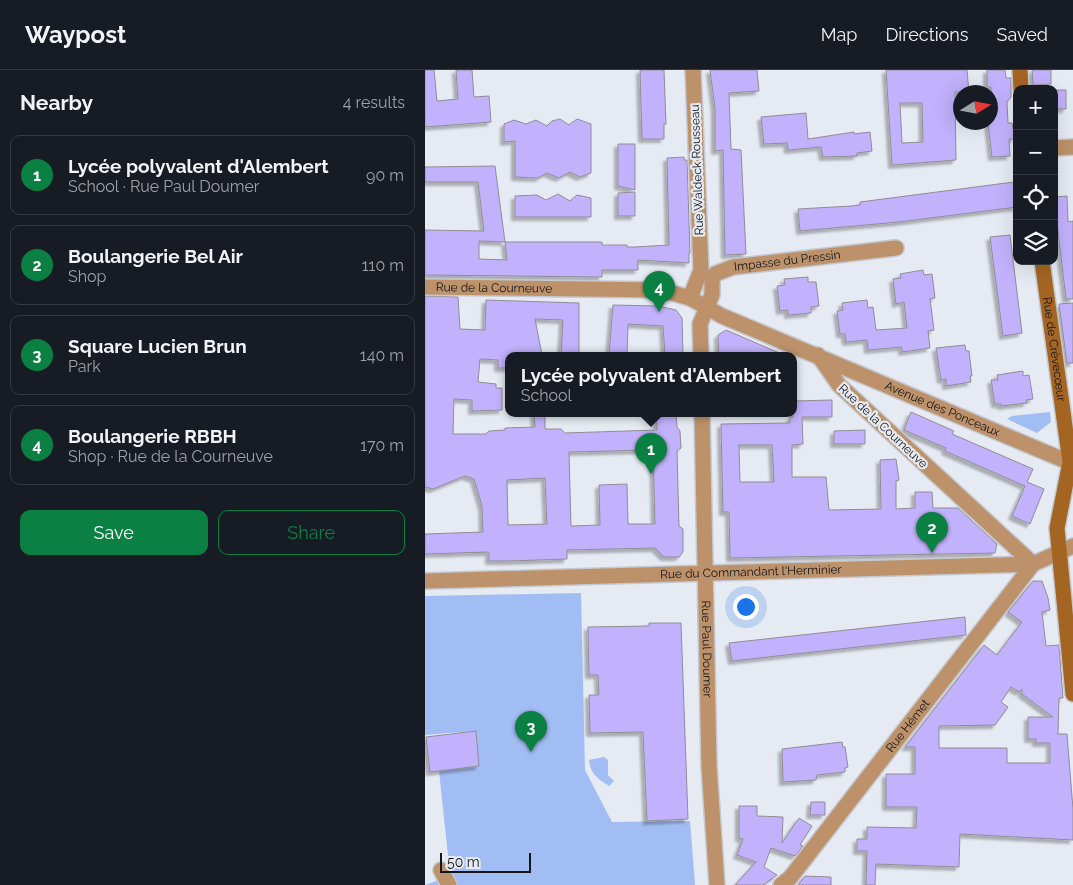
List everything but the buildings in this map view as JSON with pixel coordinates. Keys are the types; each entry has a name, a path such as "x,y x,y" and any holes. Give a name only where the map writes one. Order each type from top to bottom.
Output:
{"main road":[{"path":"1020,70 1021,85"},
{"name":"Rue de Crèvecœur","path":"1043,265 1071,463"},
{"path":"1071,463 1057,528 1073,694"}],"street":[{"name":"Rue Waldeck Rousseau","path":"693,70 701,270 709,301"},
{"path":"1058,148 1073,147"},
{"name":"Impasse du Pressin","path":"709,301 712,280 715,274 733,267 896,248"},
{"name":"Rue Waldeck Rousseau","path":"690,298 701,270"},
{"name":"Rue de la Courneuve","path":"425,287 587,290 643,289 662,290 709,301 818,355 839,385 1033,564"},
{"path":"701,352 700,324 709,301"},
{"name":"Avenue des Ponceaux","path":"818,355 1071,463"},
{"name":"Rue Paul Doumer","path":"702,417 707,574 709,766 717,885"},
{"name":"Rue du Commandant l'Herminier","path":"425,581 1033,564 1073,546"},
{"name":"Rue Hémet","path":"781,885 789,878 1033,564"},
{"path":"441,870 449,885"}],"shaded area":[{"path":"1050,412 1051,422 1037,433 1007,419 1012,416"},
{"path":"581,593 585,770 612,822 690,821 695,885 425,885 436,881 449,865 439,771 479,766 475,731 425,735 425,596"},
{"path":"604,757 608,760 608,775 614,781 609,786 595,776 589,760"}],"place":[{"name":"Boulangerie RBBH","path":"659,312"},
{"name":"Lycée polyvalent d'Alembert","path":"651,474"},
{"name":"Boulangerie Bel Air","path":"932,553"},
{"name":"Square Lucien Brun","path":"531,752"}]}
